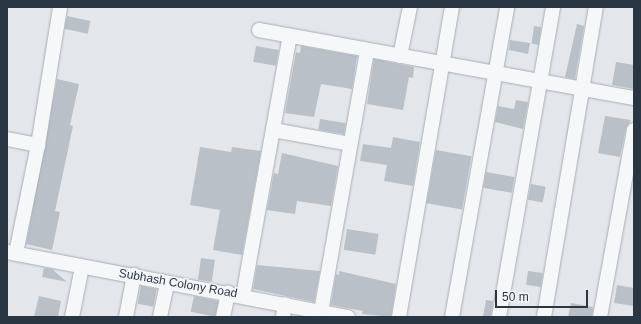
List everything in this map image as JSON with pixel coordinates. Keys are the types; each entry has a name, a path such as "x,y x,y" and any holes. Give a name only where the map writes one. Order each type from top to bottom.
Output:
{"street":[{"path":"12,253 38,145 60,7"},
{"path":"400,56 410,7"},
{"path":"399,317 452,7"},
{"path":"452,317 507,7"},
{"path":"499,317 553,7"},
{"path":"544,317 596,7"},
{"path":"259,30 634,98"},
{"path":"243,296 290,36"},
{"path":"321,312 367,50"},
{"path":"274,130 350,144"},
{"path":"600,317 634,130"},
{"path":"7,139 38,145"},
{"name":"Subhash Colony Road","path":"12,253 243,296 284,311 321,312 343,317"},
{"path":"72,317 82,267"},
{"path":"126,317 134,275"},
{"path":"160,317 167,283"},
{"path":"223,317 228,293"}],"building":[{"path":"67,16 90,21 88,34 64,29"},
{"path":"577,24 584,26 575,79 565,77"},
{"path":"534,26 541,27 538,45 531,44"},
{"path":"510,40 530,43 528,54 509,50"},
{"path":"256,46 279,50 276,66 253,62"},
{"path":"301,46 357,56 352,89 321,84 314,117 285,113 296,52 300,53"},
{"path":"374,59 414,67 413,78 409,77 403,110 367,104"},
{"path":"616,62 634,65 634,89 612,85"},
{"path":"57,79 79,84 70,125 73,126 55,211 60,212 52,250 26,244"},
{"path":"516,100 528,102 523,129 495,122 498,106 514,109"},
{"path":"605,116 631,120 626,128 620,157 598,153"},
{"path":"320,119 346,123 344,134 318,130"},
{"path":"393,137 420,142 413,186 384,181 387,165 360,161 363,144 391,148"},
{"path":"200,147 231,152 232,147 261,151 242,255 213,250 220,210 190,205"},
{"path":"436,150 471,156 462,209 427,203"},
{"path":"282,153 338,166 331,206 297,201 295,214 267,210 274,173 278,174"},
{"path":"486,172 515,177 512,193 483,188"},
{"path":"531,184 546,187 543,203 528,200"},
{"path":"347,229 379,234 375,255 344,250"},
{"path":"201,258 215,260 212,282 198,280"},
{"path":"257,265 320,271 314,302 253,289"},
{"path":"44,268 52,269 67,282 42,277"},
{"path":"339,271 396,284 391,317 362,314 363,311 331,305 336,274 339,275"},
{"path":"528,271 543,273 541,287 526,285"},
{"path":"617,285 634,288 634,306 614,303"},
{"path":"141,286 157,289 153,307 138,304"},
{"path":"39,296 61,301 58,317 34,317"},
{"path":"194,296 218,301 215,317 191,312"},
{"path":"486,300 493,301 491,317 483,317"},
{"path":"571,303 593,307 592,317 568,317"}]}
